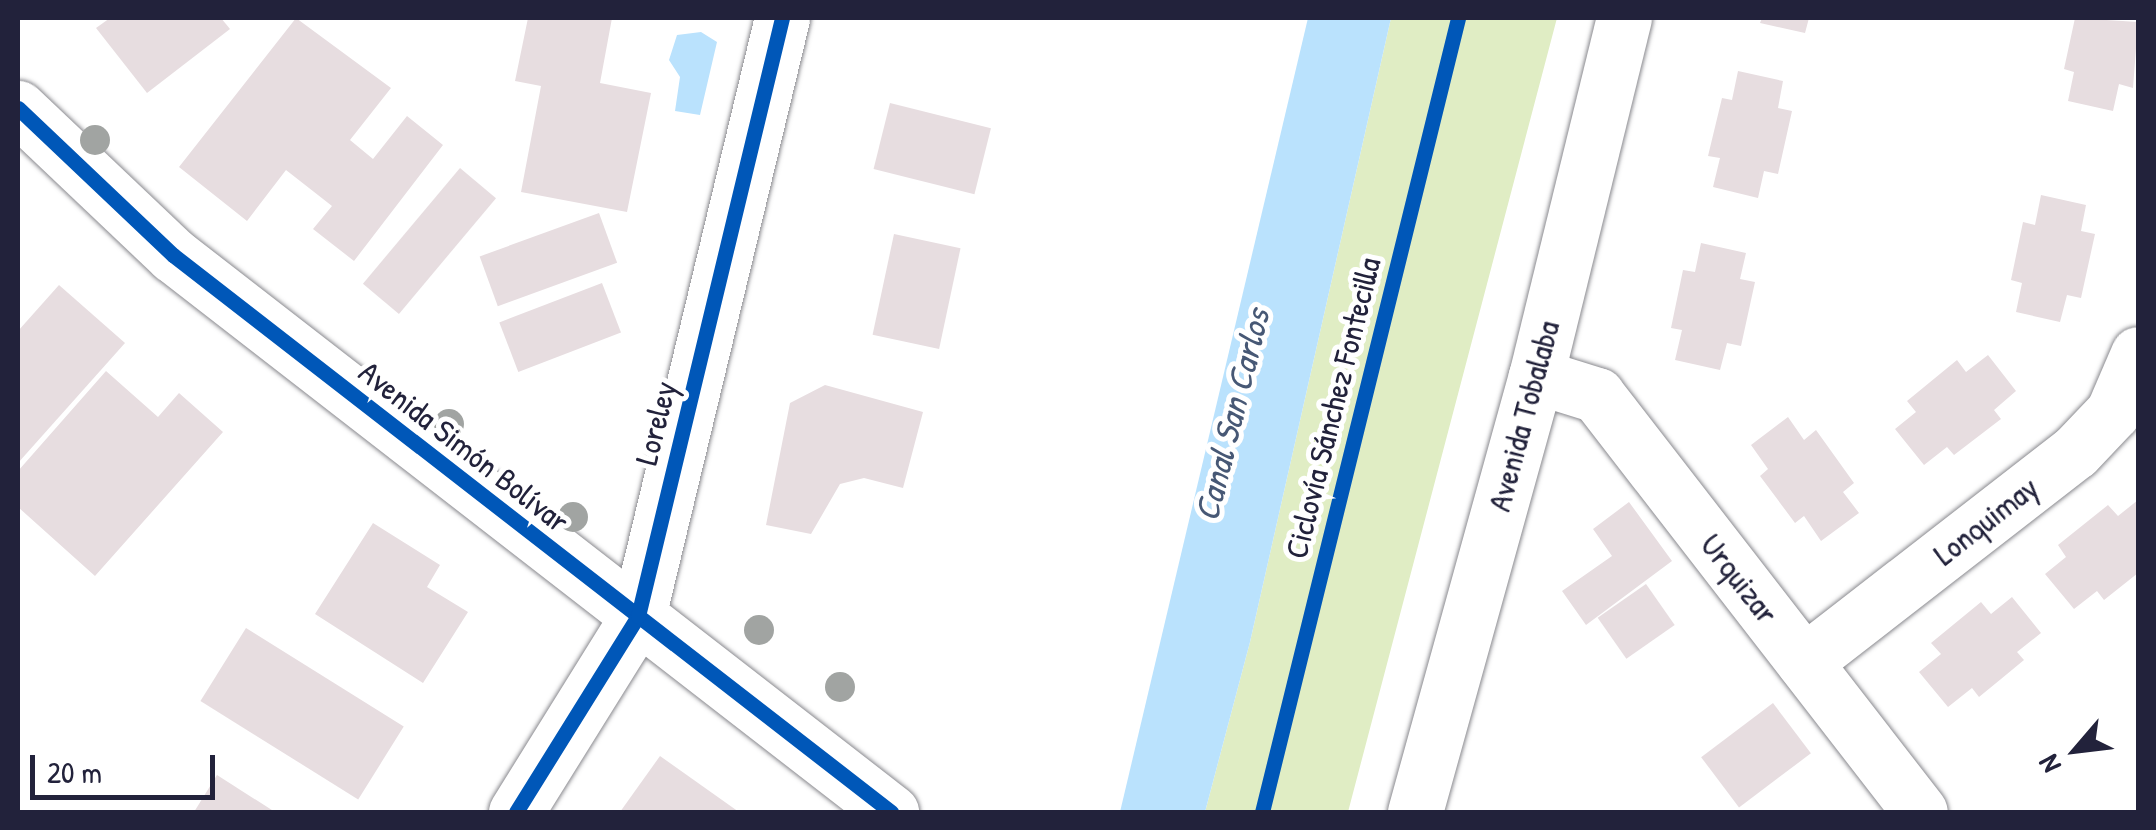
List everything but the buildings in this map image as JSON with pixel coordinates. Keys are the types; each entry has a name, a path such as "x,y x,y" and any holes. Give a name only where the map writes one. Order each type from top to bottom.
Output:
{"street":[{"name":"Loreley","path":"516,812 638,616 782,18"},
{"name":"Avenida Tobalaba","path":"1415,812 1536,376 1624,18"},
{"name":"Avenida Simón Bolívar","path":"18,108 173,255 892,812"},
{"name":"Lonquimay","path":"1804,662 2075,452 2113,412 2138,354"},
{"name":"Urquizar","path":"1536,376 1597,395 1920,812"}],"green space":[{"path":"1391,18 1557,18 1348,812 1205,812 1250,642"}],"water":[{"name":"Canal San Carlos","path":"1308,18 1391,18 1250,642 1205,812 1120,812"},
{"path":"701,32 717,42 700,115 675,111 680,77 669,60 677,35"}],"cycle path":[{"path":"516,812 638,616 782,18"},
{"name":"Ciclovía Sánchez Fontecilla","path":"1262,812 1458,18"},
{"path":"18,108 173,255 891,812"}]}
